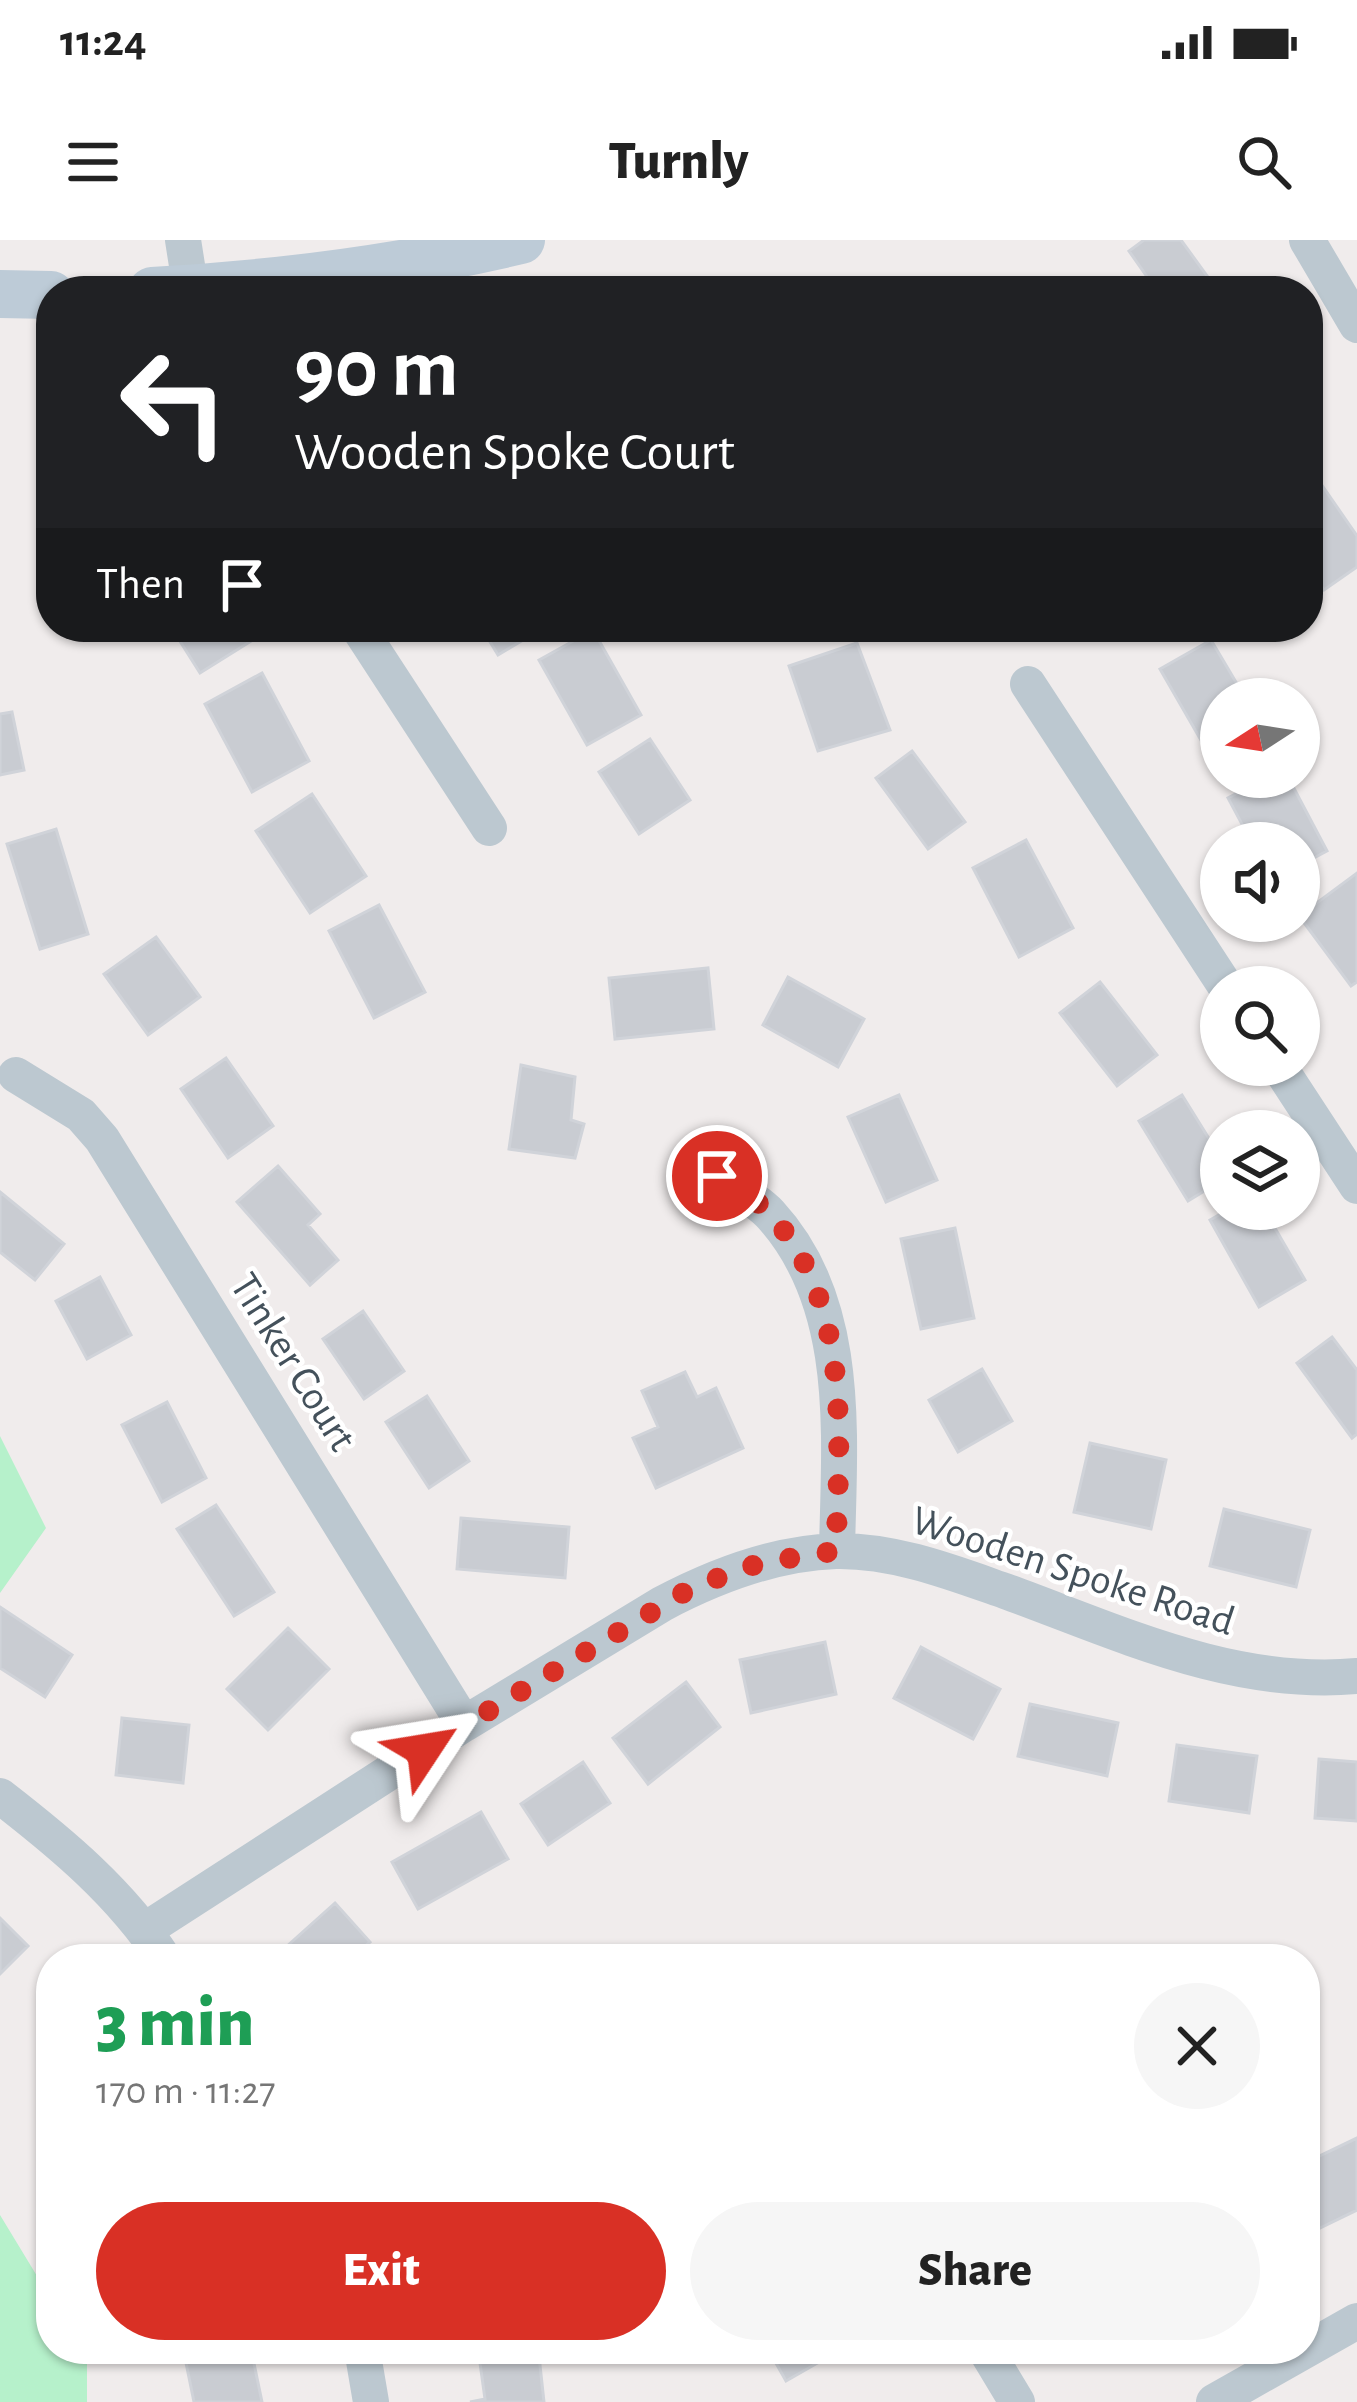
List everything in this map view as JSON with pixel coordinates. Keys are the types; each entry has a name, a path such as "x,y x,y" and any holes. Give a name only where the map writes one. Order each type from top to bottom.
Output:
{"main road":[{"path":"338,276 521,240"},
{"path":"0,294 36,295"}],"street":[{"path":"179,276 183,240"},
{"path":"1307,240 1357,325"},
{"path":"368,642 489,828"},
{"path":"1028,685 1212,966"},
{"name":"Tinker Court","path":"16,1075 80,1115 102,1139 464,1724"},
{"path":"1292,1086 1357,1186"},
{"path":"717,1176 768,1211 801,1256 820,1306 834,1360 839,1409 836,1551"},
{"name":"Wooden Spoke Road","path":"154,1944 464,1724 693,1587 760,1563 836,1551 942,1568 1222,1668 1296,1678 1357,1676"},
{"path":"0,1796 67,1847 154,1944"},
{"path":"1320,2342 1357,2321"},
{"path":"365,2364 371,2402"},
{"path":"994,2364 1017,2402"},
{"path":"1214,2402 1281,2364"}],"green space":[{"path":"0,1436 46,1528 0,1593"},
{"path":"0,2215 36,2274 36,2364 87,2364 87,2402 0,2402"}],"building":[{"path":"1144,240 1181,240 1207,276 1146,276 1129,251"},
{"path":"1323,487 1357,536 1357,567 1324,590"},
{"path":"180,642 250,642 200,673"},
{"path":"490,642 520,642 498,655"},
{"path":"571,642 600,642 641,715 587,745 539,660"},
{"path":"1212,642 1234,678 1200,678 1200,739 1160,669"},
{"path":"857,643 890,730 818,751 789,666"},
{"path":"262,673 309,761 252,792 205,704"},
{"path":"12,712 24,770 0,775 0,714"},
{"path":"650,739 690,800 639,834 599,772"},
{"path":"912,751 965,822 928,849 876,778"},
{"path":"312,794 366,876 310,913 256,831"},
{"path":"1228,798 1299,798 1312,822 1241,822"},
{"path":"56,829 88,934 40,949 7,844"},
{"path":"1026,840 1073,928 1019,957 973,868"},
{"path":"1357,873 1357,982 1351,986 1318,942 1320,900"},
{"path":"379,905 425,992 374,1018 329,931"},
{"path":"156,937 200,997 148,1035 104,974"},
{"path":"708,968 714,1029 615,1039 609,978"},
{"path":"788,977 864,1019 838,1067 763,1025"},
{"path":"1100,982 1157,1055 1117,1086 1060,1013"},
{"path":"226,1058 273,1126 228,1158 181,1089"},
{"path":"521,1065 575,1077 571,1120 584,1124 575,1158 509,1149"},
{"path":"899,1095 937,1180 886,1202 848,1117"},
{"path":"1182,1095 1200,1124 1200,1194 1188,1201 1139,1121"},
{"path":"278,1166 320,1214 308,1225 338,1260 310,1285 237,1202"},
{"path":"0,1192 64,1244 35,1280 0,1252"},
{"path":"955,1228 974,1318 921,1329 901,1239"},
{"path":"1216,1230 1276,1230 1305,1280 1259,1307"},
{"path":"100,1277 131,1335 87,1359 56,1301"},
{"path":"363,1311 404,1371 364,1399 323,1339"},
{"path":"1332,1337 1357,1370 1357,1434 1352,1438 1297,1363"},
{"path":"982,1369 1012,1421 958,1452 929,1400"},
{"path":"685,1372 697,1397 716,1388 743,1448 656,1488 633,1438 658,1427 642,1391"},
{"path":"427,1396 469,1461 429,1488 386,1422"},
{"path":"167,1402 206,1478 162,1502 122,1425"},
{"path":"1090,1443 1166,1460 1151,1529 1074,1512"},
{"path":"216,1505 274,1592 234,1616 177,1529"},
{"path":"1224,1509 1310,1530 1296,1587 1210,1566"},
{"path":"461,1518 569,1527 565,1578 457,1569"},
{"path":"0,1607 72,1655 45,1697 0,1668"},
{"path":"288,1628 329,1669 268,1730 227,1689"},
{"path":"825,1642 836,1694 751,1713 740,1660"},
{"path":"921,1647 1000,1689 973,1739 894,1698"},
{"path":"686,1682 720,1727 648,1784 613,1738"},
{"path":"1030,1704 1118,1723 1107,1776 1018,1756"},
{"path":"122,1718 189,1725 183,1783 116,1775"},
{"path":"1177,1745 1257,1756 1249,1813 1169,1801"},
{"path":"1319,1759 1357,1762 1357,1821 1315,1818"},
{"path":"583,1762 610,1803 548,1845 521,1804"},
{"path":"481,1812 508,1859 418,1909 392,1862"},
{"path":"335,1903 370,1942 368,1944 289,1944"},
{"path":"0,1918 28,1946 0,1974"},
{"path":"1357,2138 1357,2210 1320,2228 1320,2156"},
{"path":"186,2364 254,2364 262,2402 194,2402"},
{"path":"480,2364 540,2364 544,2402 470,2402 485,2399"},
{"path":"776,2364 816,2364 786,2381"}],"route":[{"path":"424,1750 693,1587 760,1563 836,1551 839,1409 834,1360 820,1306 801,1256 768,1211 717,1176"}]}
